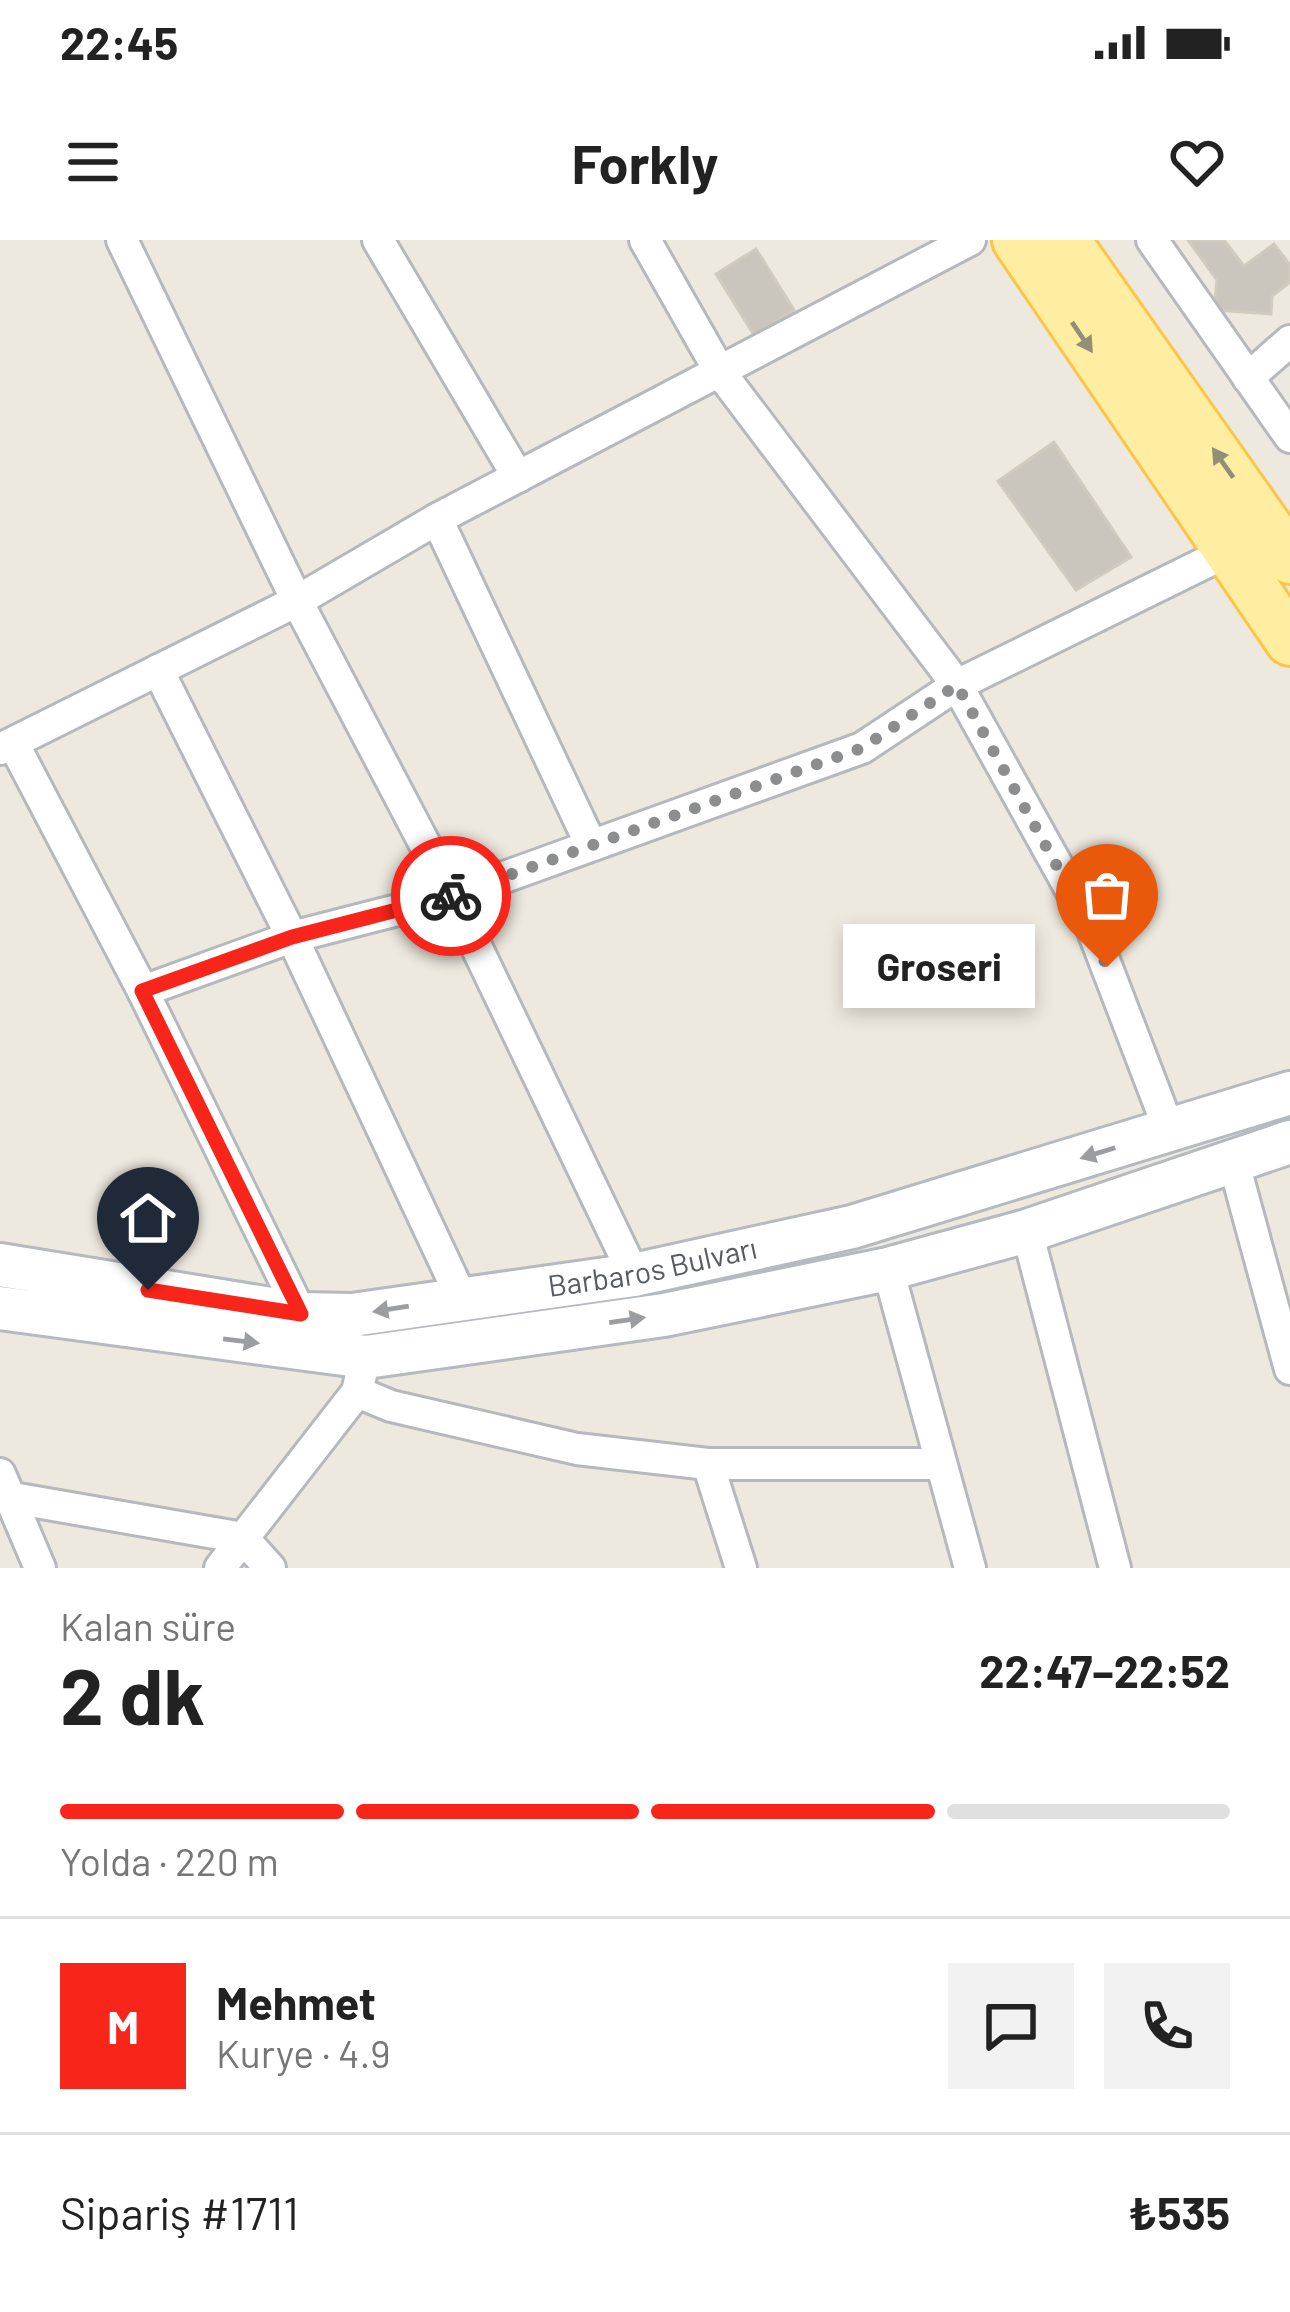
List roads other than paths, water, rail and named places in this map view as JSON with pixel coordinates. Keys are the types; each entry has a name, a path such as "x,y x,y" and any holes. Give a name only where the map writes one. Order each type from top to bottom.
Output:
{"main road":[{"path":"1017,240 1290,641"},
{"path":"1065,240 1290,559"}],"street":[{"path":"122,240 297,601 452,896 634,1275"},
{"path":"378,240 518,477"},
{"path":"645,240 720,371 957,685 1090,926 1170,1132"},
{"path":"301,1314 142,991 7,746 297,601 437,519 970,240"},
{"path":"1152,240 1290,437"},
{"path":"1248,378 1290,341"},
{"path":"437,519 591,845"},
{"path":"142,991 292,937 452,896 862,748 957,685 1227,552"},
{"path":"158,670 292,937 462,1299"},
{"name":"Barbaros Bulvarı","path":"0,1265 301,1314 352,1316 634,1275 852,1227 1290,1093"},
{"name":"Barbaros Bulvarı","path":"0,1308 361,1374 888,1269 1027,1231 1290,1142"},
{"path":"1233,1160 1290,1369"},
{"path":"1027,1231 1115,1568"},
{"path":"888,1269 970,1568"},
{"path":"220,1568 361,1374 391,1406 577,1449 708,1464 941,1464"},
{"path":"708,1464 741,1568"},
{"path":"40,1568 11,1537 4,1486 243,1538 271,1568"}],"place":[{"name":"Groseri","path":"1107,967"}]}
